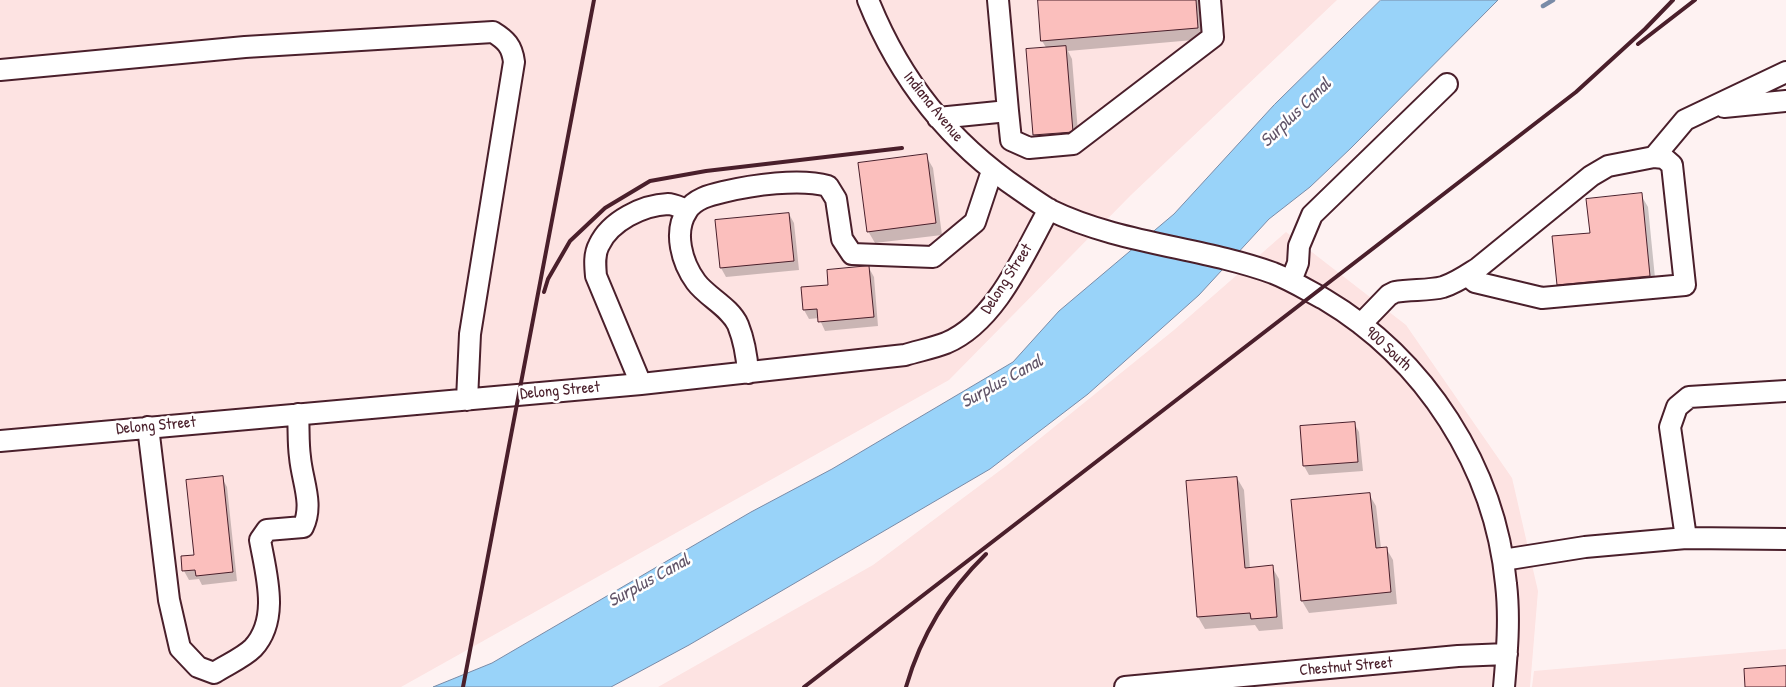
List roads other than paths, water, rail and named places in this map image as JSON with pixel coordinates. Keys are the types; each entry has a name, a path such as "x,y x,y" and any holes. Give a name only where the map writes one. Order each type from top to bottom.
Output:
{"street":[{"name":"Indiana Avenue","path":"868,0 880,29 899,65 950,134 992,171 1049,209"},
{"path":"998,0 1012,140 1029,148 1073,144 1214,37 1210,0"},
{"path":"0,70 264,46 493,32 505,39 513,50 514,62 470,334 467,400"},
{"path":"1654,157 1685,120 1786,72"},
{"path":"1291,281 1298,263 1299,246 1312,215 1447,84"},
{"path":"1712,108 1786,101"},
{"path":"938,118 1008,111"},
{"path":"1361,324 1389,295 1396,292 1442,288 1467,275 1591,176 1608,166 1654,157 1664,158 1672,165 1685,284 1542,298 1475,282 1467,275"},
{"path":"748,373 738,324 696,282 683,257 680,231 687,210 703,197 738,188 813,182 828,186 836,199 842,239 852,254 933,257 975,222 992,171"},
{"path":"641,384 596,276 595,261 599,245 608,230 628,216 652,206 670,204 687,210"},
{"name":"Delong Street","path":"0,441 641,384 905,355 946,343 967,330 985,315 1006,284 1049,209"},
{"name":"900 South","path":"1049,209 1088,226 1259,268 1291,281 1361,324 1400,358 1418,378 1462,441 1488,504 1503,560 1508,607 1504,687"},
{"path":"1686,538 1670,427 1677,407 1689,397 1786,392"},
{"path":"148,427 169,600 180,648 198,667 214,673 253,648 264,627 270,601 260,540 268,530 303,527 308,516 308,504 300,457 298,414"},
{"path":"1503,560 1585,547 1686,538 1786,539"},
{"name":"Chestnut Street","path":"1125,687 1458,656 1507,654"}],"water":[{"name":"Surplus Canal","path":"1381,0 1498,0 1351,148 1310,187 1269,219 1199,295 1088,394 990,469 689,645 611,687 433,687 492,663 751,512 832,469 1013,362 1059,311 1174,214 1274,105"}],"waterway":[{"path":"1543,6 1553,0"}],"railway":[{"path":"463,687 594,0"},
{"path":"804,687 1576,92 1645,29 1673,0"},
{"path":"1638,44 1695,0"},
{"path":"544,292 548,279 570,241 605,208 650,181 706,171 902,148"},
{"path":"906,687 919,649 937,615 972,568 986,554"}]}
